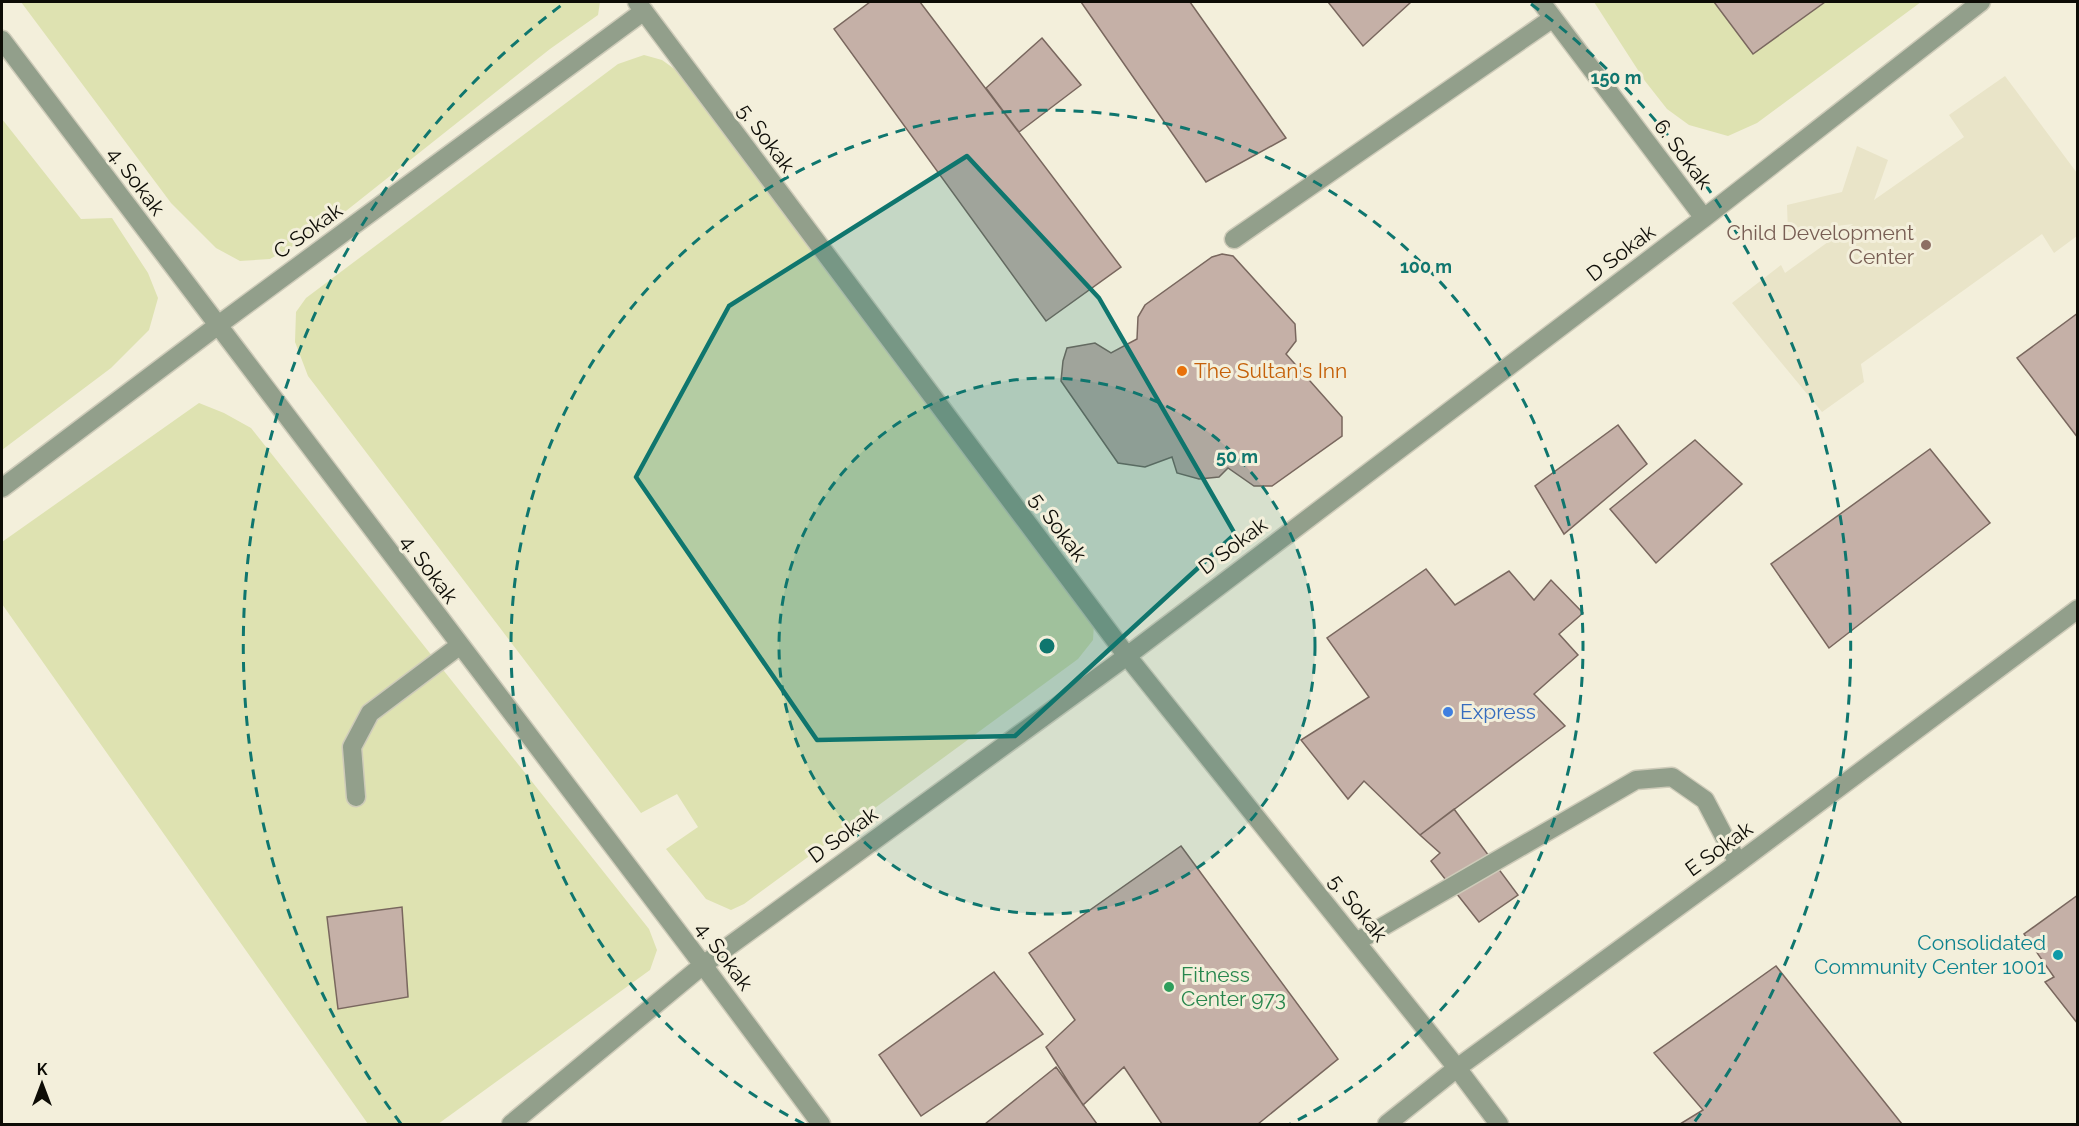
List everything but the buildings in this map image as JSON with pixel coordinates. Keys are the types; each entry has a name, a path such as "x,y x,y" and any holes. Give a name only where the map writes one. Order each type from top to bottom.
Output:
{"lane":[{"name":"6. Sokak","path":"1541,2 1704,218"},
{"name":"D Sokak","path":"511,1125 703,964 1126,656 1704,218 1981,2"},
{"name":"C Sokak","path":"2,488 640,6"},
{"name":"5. Sokak","path":"640,6 1126,656 1457,1068 1499,1125"},
{"path":"1234,239 1553,18"},
{"name":"4. Sokak","path":"2,40 459,646 703,964 821,1125"},
{"name":"E Sokak","path":"1387,1125 1457,1068 1738,863 2078,609"},
{"path":"356,797 352,747 370,713 459,646"},
{"path":"1356,942 1636,780 1672,777 1705,800 1738,863"}],"highlighted area":[{"path":"967,156 1099,298 1235,534 1015,736 817,740 636,477 729,306"}],"shaded area":[{"name":"Child Development Center","path":"2005,76 2077,173 2077,236 2054,253 2042,234 1861,364 1864,382 1822,412 1732,303 1781,265 1785,273 1853,224 1788,232 1787,205 1842,192 1857,146 1888,160 1874,200 1964,137 1949,115"}],"green space":[{"path":"21,2 600,2 598,15 550,49 322,230 270,259 240,261 216,248 171,203"},
{"path":"1594,2 1921,2 1757,123 1728,136 1689,125 1667,109 1645,81"},
{"path":"644,55 662,60 676,70 1094,623 1093,640 1078,659 744,904 731,910 706,899 666,849 698,827 677,794 641,813 308,376 295,342 296,312 306,298 618,64"},
{"path":"2,119 81,219 112,218 148,273 158,298 149,330 111,368 2,450"},
{"path":"199,403 224,413 251,428 649,929 657,950 650,970 438,1124 368,1124 2,604 2,542"}],"place":[{"name":"Child Development Center","path":"1926,245"},
{"name":"The Sultan's Inn","path":"1182,371"},
{"name":"Express","path":"1448,712"},
{"name":"Consolidated Community Center 1001","path":"2058,955"},
{"name":"Fitness Center 973","path":"1169,987"}]}
